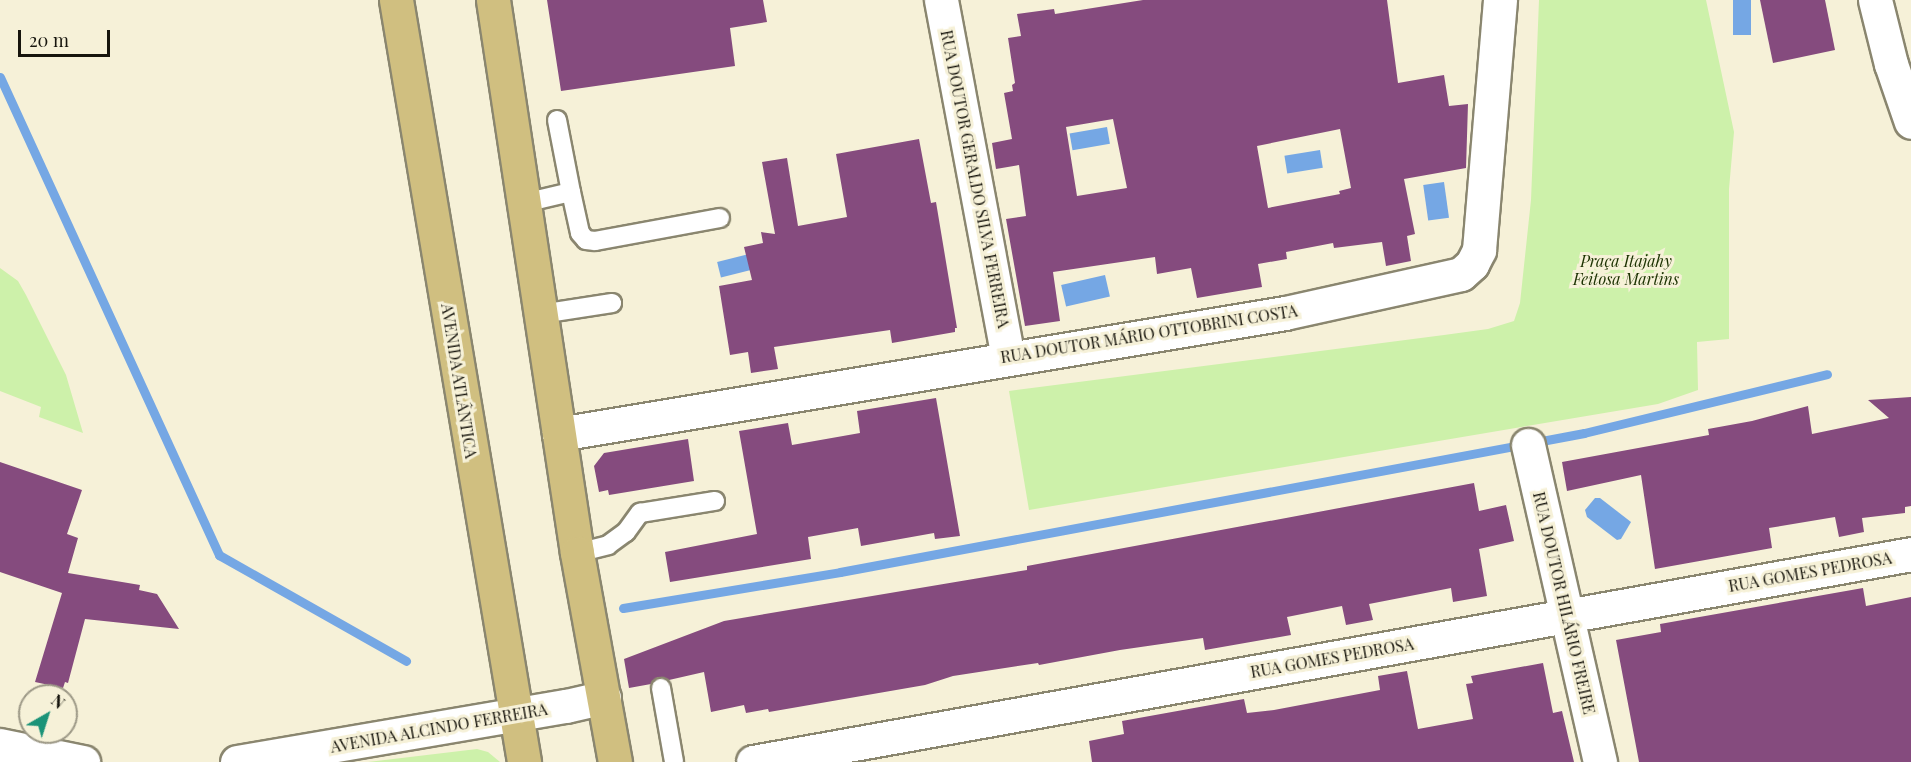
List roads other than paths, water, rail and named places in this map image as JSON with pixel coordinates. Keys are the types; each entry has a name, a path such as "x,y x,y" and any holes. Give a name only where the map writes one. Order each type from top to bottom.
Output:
{"main road":[{"name":"AVENIDA ATLÂNTICA","path":"396,0 524,762"},
{"path":"493,0 577,553 615,762"}],"street":[{"name":"RUA DOUTOR GERALDO SILVA FERREIRA","path":"941,0 1008,357"},
{"name":"RUA DOUTOR MÁRIO OTTOBRINI COSTA","path":"559,434 1008,357 1285,313 1461,274 1472,264 1479,250 1500,0"},
{"path":"1875,0 1891,64 1911,122"},
{"name":"RUA DOUTOR HILÁRIO FREIRE","path":"1528,445 1569,615 1600,762"},
{"name":"RUA GOMES PEDROSA","path":"753,762 1911,554"},
{"name":"AVENIDA ALCINDO FERREIRA","path":"237,762 604,697"},
{"path":"0,745 83,762"}],"lane":[{"path":"556,120 580,233 586,240 595,241 720,218"},
{"path":"524,203 571,192"},
{"path":"541,314 612,303"},
{"path":"577,553 608,545 626,532 640,513 715,501"},
{"path":"661,688 674,762"}],"water":[{"path":"1733,0 1751,0 1751,35 1733,35"},
{"path":"1107,127 1110,144 1073,150 1070,134"},
{"path":"1320,150 1323,168 1287,173 1284,156"},
{"path":"1444,182 1449,218 1428,221 1423,185"},
{"path":"753,253 757,269 721,277 717,262"},
{"path":"1105,275 1110,296 1066,307 1061,285"},
{"path":"1595,498 1600,498 1631,522 1621,539 1617,540 1587,517 1585,510"}],"waterway":[{"path":"0,77 219,555 406,661"},
{"path":"623,608 840,572 1584,433 1827,374"}],"park label":[{"name":"Praça Itajahy Feitosa Martins","path":"1626,270"}]}
